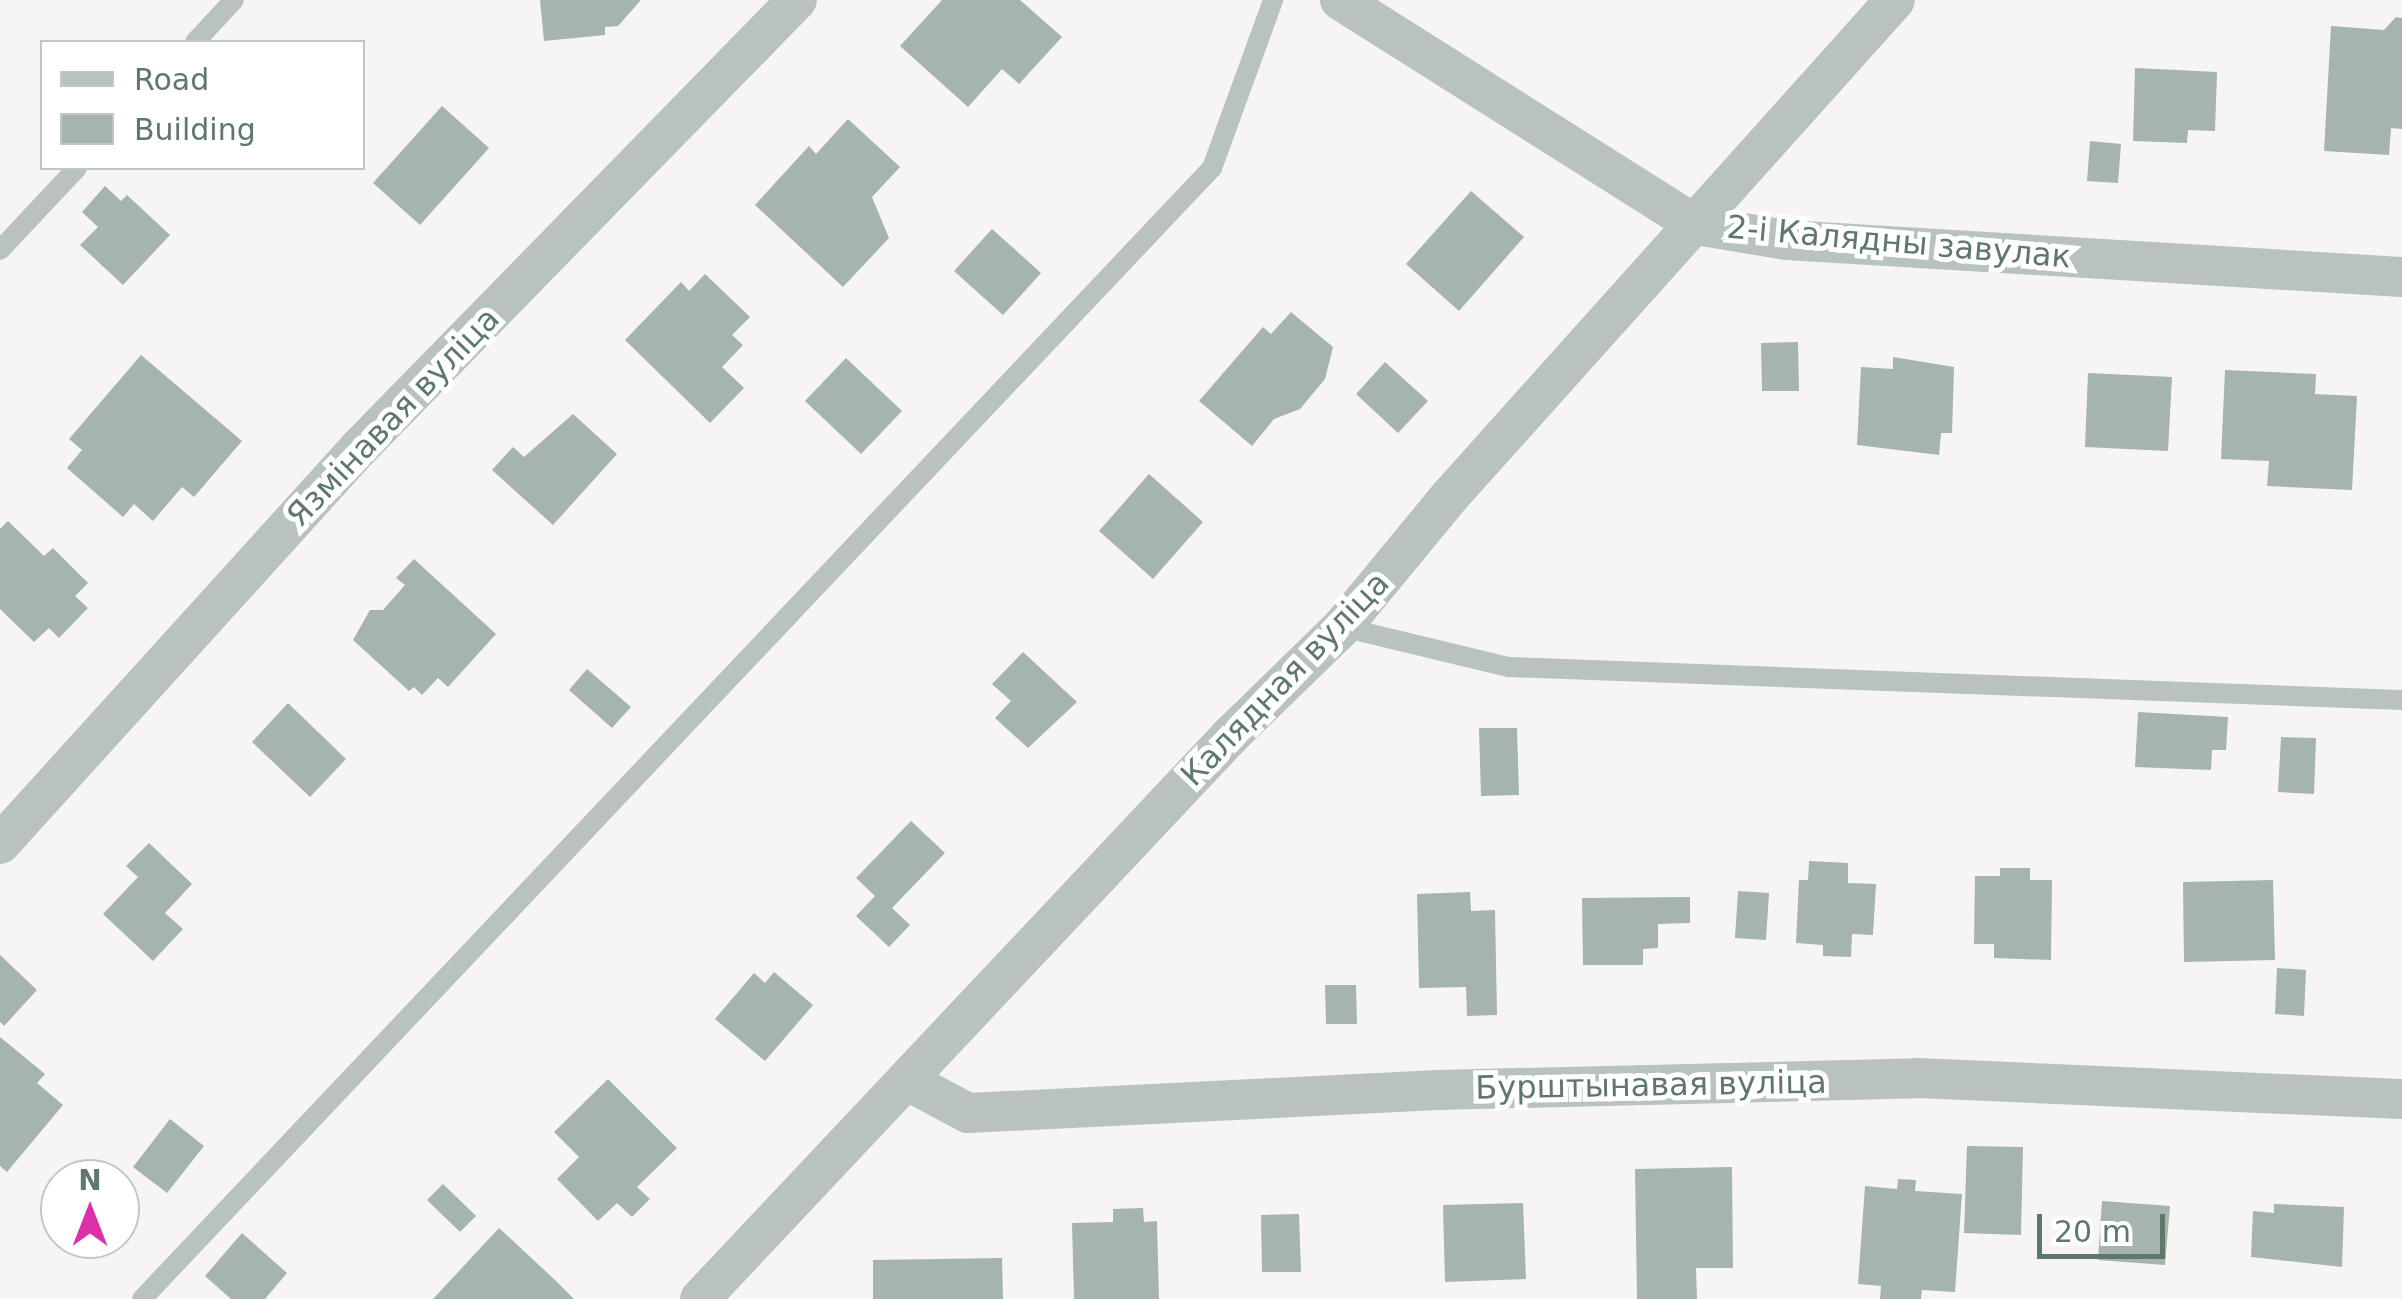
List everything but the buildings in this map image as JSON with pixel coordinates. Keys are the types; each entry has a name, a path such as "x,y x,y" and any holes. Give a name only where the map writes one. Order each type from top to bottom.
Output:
{"street":[{"name":"Язмінавая вуліца","path":"0,844 360,447 797,0"},
{"name":"Калядная вуліца","path":"700,1299 1231,734 1342,627 1450,496 1895,0"},
{"name":"2-і Калядны завулак","path":"1360,5 1696,224 1787,240 2402,277"},
{"name":"Бурштынавая вуліца","path":"908,1081 968,1112 1438,1090 1918,1078 2402,1099"}],"lane":[{"path":"196,40 234,0"},
{"path":"142,1299 1212,168 1273,0"},
{"path":"0,250 75,170"},
{"path":"1342,627 1510,667 2402,700"}]}
